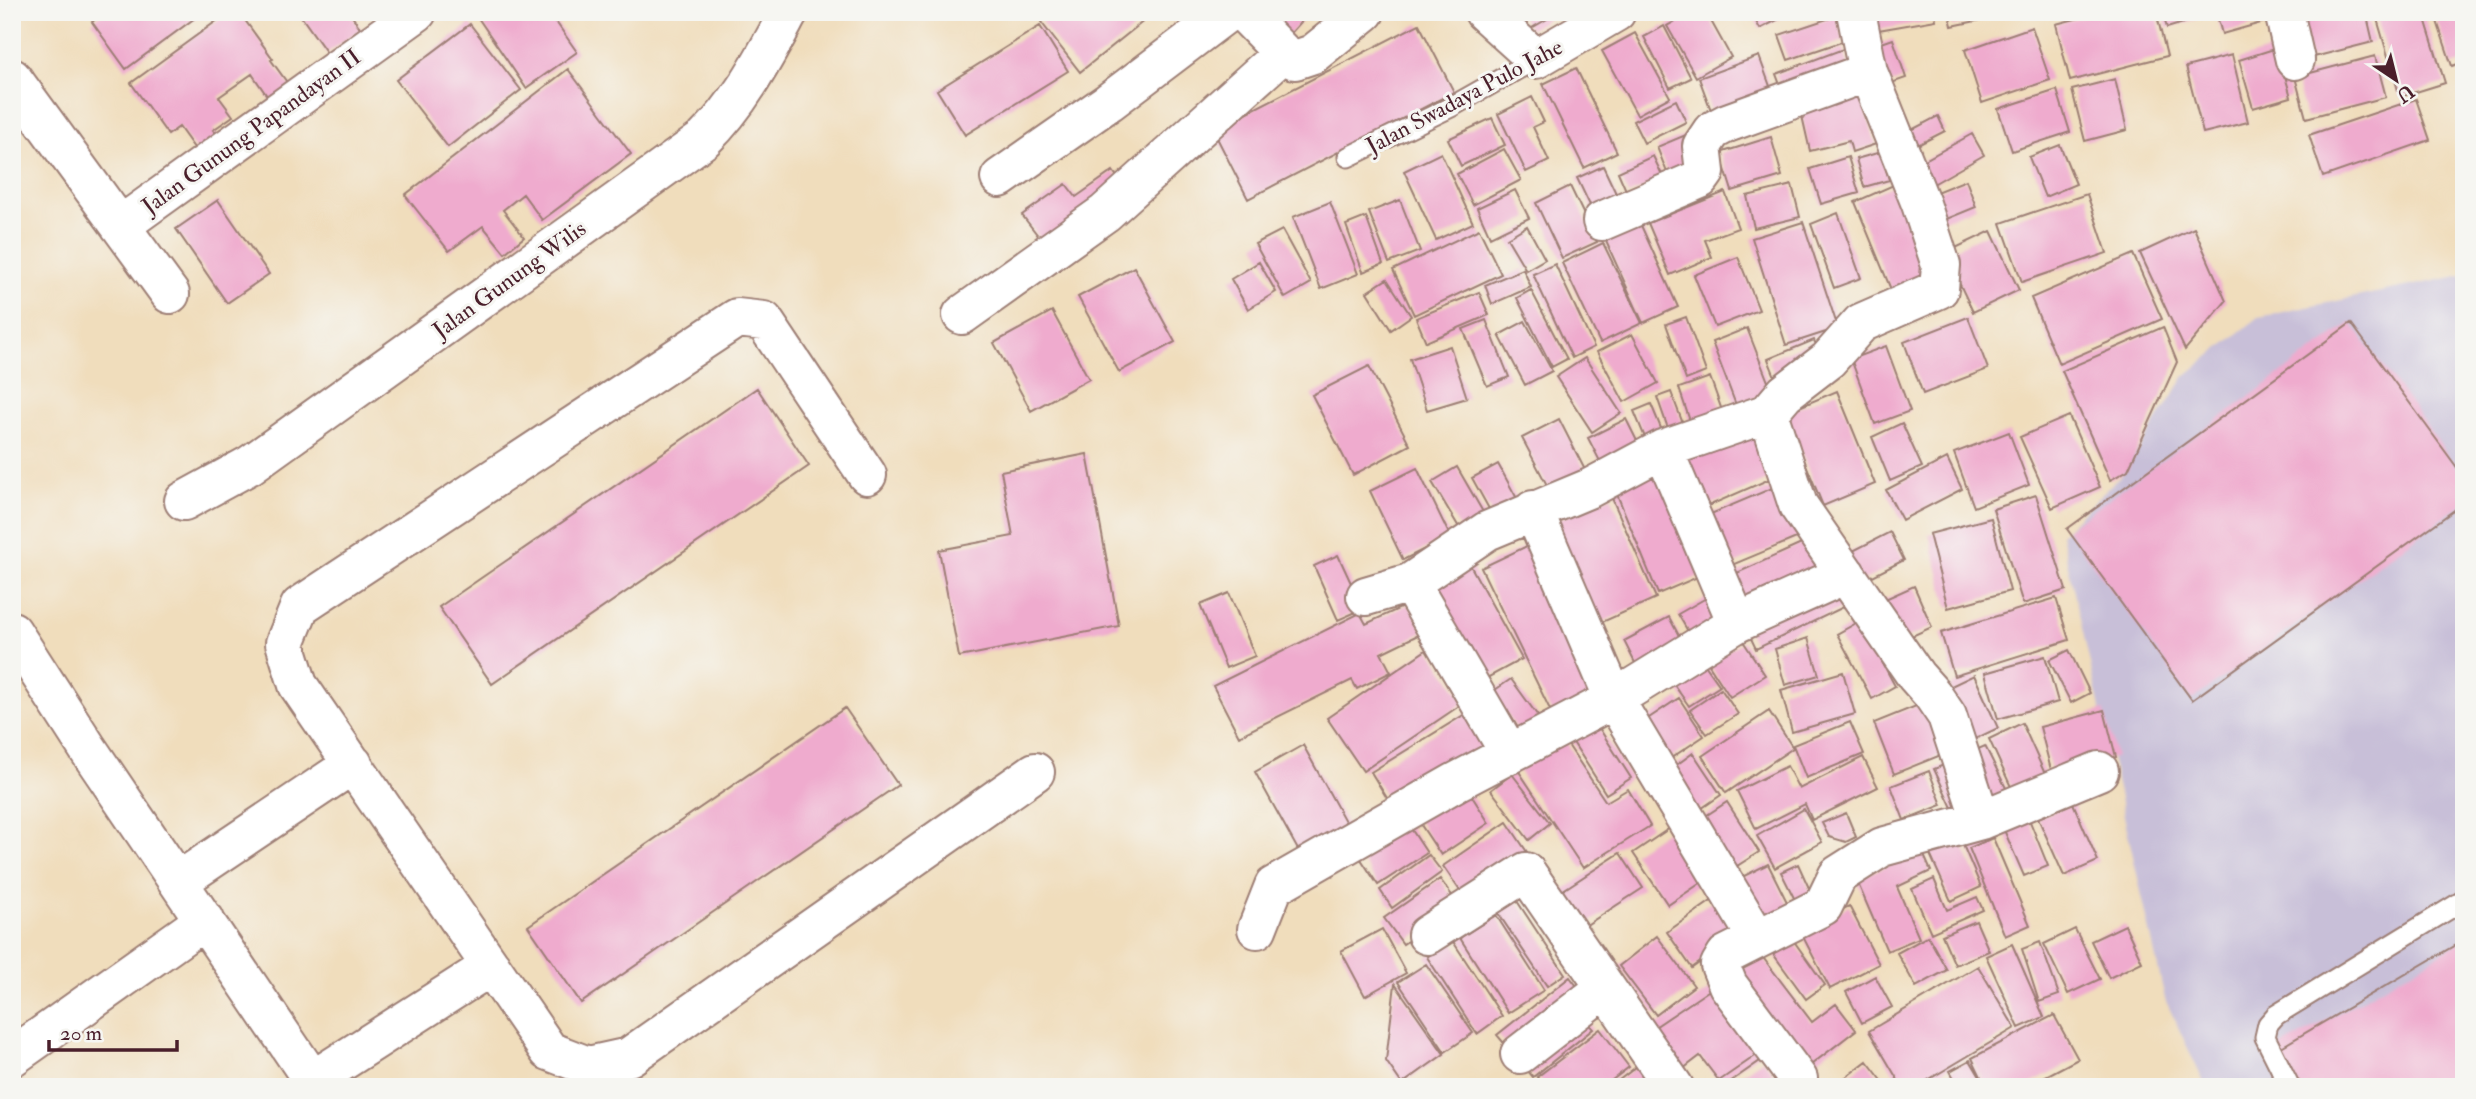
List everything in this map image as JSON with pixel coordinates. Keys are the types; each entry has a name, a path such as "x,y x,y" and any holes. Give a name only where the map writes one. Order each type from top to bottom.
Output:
{"street":[{"name":"Jalan Gunung Papandayan II","path":"120,226 417,12"},
{"name":"Jalan Gunung Wilis","path":"184,501 250,465 704,139 726,118 744,93 789,12"},
{"path":"1000,178 1109,102 1228,12"},
{"path":"1243,12 1283,53 1295,60 1313,54 1365,12"},
{"path":"1484,12 1536,59"},
{"name":"Jalan Swadaya Pulo Jahe","path":"1536,59 1616,12"},
{"path":"1366,596 1410,583 1487,531 1590,488 1663,449 1768,413 1785,393 1828,359 1861,323 1939,289 1941,265 1921,204 1868,72 1856,12"},
{"path":"2284,12 2295,60"},
{"path":"961,315 1105,213 1283,53"},
{"path":"1602,221 1700,179 1705,172 1702,146 1712,131 1727,123 1868,72"},
{"path":"12,78 170,294"},
{"path":"867,475 764,321 737,318 300,606 285,643 298,685 549,1051 588,1066 629,1057 1035,772"},
{"path":"1768,413 1798,505 1947,716 1981,820"},
{"path":"1663,449 1737,623"},
{"path":"1532,510 1614,699 1757,938"},
{"path":"1257,929 1274,886 1456,782 1614,699 1737,623 1846,574"},
{"path":"1410,583 1510,754"},
{"path":"19,654 179,881 315,1084 491,966"},
{"path":"179,881 353,764"},
{"path":"1798,1080 1728,985 1720,965 1726,955 1823,906 1838,875 1882,847 1981,820 2098,771"},
{"path":"1427,936 1526,872 1674,1087"},
{"path":"12,1057 205,919"},
{"path":"1520,1054 1604,989"}],"lane":[{"name":"Jalan Swadaya Pulo Jahe","path":"1348,157 1451,107 1536,59"},
{"path":"2290,1087 2265,1037 2268,1024 2276,1015 2464,900"}],"shaded area":[{"path":"2464,275 2464,1087 2206,1087 2165,999 2061,534 2126,470 2185,376 2259,317"}],"building":[{"path":"104,12 203,12 126,69 92,22"},
{"path":"229,12 239,12 294,92 274,106 252,74 219,97 233,116 213,130 218,136 197,152 179,127 168,135 131,83"},
{"path":"298,12 349,12 361,29 327,53"},
{"path":"474,12 549,12 577,52 526,88"},
{"path":"1054,12 1155,12 1080,72 1041,22"},
{"path":"1249,12 1310,12 1282,43"},
{"path":"1519,12 1559,12 1530,29"},
{"path":"1692,12 1706,12 1731,57 1696,77 1667,26"},
{"path":"1751,12 1783,12 1785,16 1760,29"},
{"path":"1858,12 1935,12 1936,20 1861,33"},
{"path":"1949,12 2004,12 2005,15 1952,26"},
{"path":"2102,12 2156,12 2167,56 2070,81 2056,24"},
{"path":"2162,12 2213,12 2213,14 2167,28"},
{"path":"2216,12 2273,12 2275,19 2222,34"},
{"path":"2298,12 2366,12 2373,42 2310,58"},
{"path":"2375,12 2423,12 2445,83 2400,97"},
{"path":"2434,12 2464,12 2464,62 2452,66"},
{"path":"1836,16 1844,41 1788,60 1779,35"},
{"path":"470,24 521,90 448,147 396,80"},
{"path":"1419,24 1454,92 1248,199 1213,130"},
{"path":"1040,26 1068,71 965,135 937,90"},
{"path":"1664,26 1691,78 1670,88 1644,37"},
{"path":"2032,27 2050,80 1982,103 1965,50"},
{"path":"1635,33 1670,97 1637,115 1602,51"},
{"path":"1893,39 1906,78 1883,86 1870,47"},
{"path":"2277,48 2291,97 2253,108 2239,60"},
{"path":"1843,49 1851,72 1785,98 1776,74"},
{"path":"2232,55 2248,122 2203,133 2186,67"},
{"path":"1759,56 1775,100 1715,121 1699,78"},
{"path":"2375,56 2386,97 2306,118 2295,77"},
{"path":"1576,68 1617,152 1584,168 1543,84"},
{"path":"568,69 631,154 542,220 523,194 503,210 524,237 505,253 483,226 449,251 405,195"},
{"path":"2115,79 2127,130 2085,141 2072,90"},
{"path":"2057,90 2070,132 2012,151 1998,109"},
{"path":"1860,92 1876,144 1852,152 1849,141 1810,151 1800,107"},
{"path":"1532,97 1544,122 1533,127 1549,161 1526,172 1498,114"},
{"path":"2416,99 2430,140 2323,177 2309,135"},
{"path":"1676,100 1686,122 1644,143 1633,121"},
{"path":"1938,116 1945,131 1910,149 1902,135"},
{"path":"1492,118 1505,145 1461,166 1448,139"},
{"path":"1688,134 1700,163 1668,175 1657,147"},
{"path":"1972,134 1984,155 1928,187 1916,165"},
{"path":"1771,137 1782,176 1732,191 1720,153"},
{"path":"2060,145 2076,184 2045,197 2029,157"},
{"path":"1504,149 1521,180 1473,205 1457,174"},
{"path":"1881,152 1889,180 1864,187 1856,159"},
{"path":"1441,153 1473,223 1436,240 1404,171"},
{"path":"1653,156 1664,179 1628,195 1618,172"},
{"path":"1848,157 1859,193 1821,204 1810,169"},
{"path":"1603,166 1621,204 1595,216 1577,178"},
{"path":"1113,171 1124,187 1047,247 1022,215 1066,184 1076,197"},
{"path":"1966,180 1976,207 1937,223 1926,196"},
{"path":"1898,183 1937,279 1894,297 1855,202"},
{"path":"1792,185 1800,217 1754,228 1747,196"},
{"path":"1570,186 1597,242 1562,258 1536,203"},
{"path":"1515,190 1529,218 1490,237 1477,208"},
{"path":"1725,192 1738,228 1705,240 1712,257 1670,275 1648,223"},
{"path":"2087,194 2107,253 2022,282 2001,223"},
{"path":"218,200 269,274 227,303 176,229"},
{"path":"1400,200 1420,251 1389,263 1369,212"},
{"path":"1330,202 1358,274 1321,289 1293,217"},
{"path":"1838,213 1861,278 1834,288 1811,224"},
{"path":"1366,217 1383,264 1363,272 1346,225"},
{"path":"1639,221 1678,307 1643,323 1604,237"},
{"path":"1803,222 1838,328 1786,345 1752,238"},
{"path":"1527,226 1545,259 1526,270 1507,238"},
{"path":"2194,228 2226,301 2185,350 2140,253"},
{"path":"1479,229 1501,274 1414,315 1393,270"},
{"path":"1282,230 1311,283 1285,298 1255,244"},
{"path":"1991,231 2019,290 1973,312 1945,253"},
{"path":"1603,243 1642,323 1600,343 1562,263"},
{"path":"2133,254 2162,319 2059,364 2031,298"},
{"path":"1738,257 1759,310 1715,327 1694,275"},
{"path":"1259,262 1276,292 1248,309 1231,279"},
{"path":"1555,264 1594,347 1572,358 1533,274"},
{"path":"1134,267 1175,342 1119,372 1078,297"},
{"path":"1523,269 1531,287 1492,304 1485,285"},
{"path":"1387,279 1411,316 1391,330 1367,292"},
{"path":"1531,290 1567,359 1552,367 1517,298"},
{"path":"1479,292 1489,315 1426,342 1416,318"},
{"path":"1052,311 1089,379 1031,411 994,343"},
{"path":"1686,317 1706,372 1686,380 1666,324"},
{"path":"1968,317 1988,369 1923,394 1904,342"},
{"path":"1486,320 1509,377 1487,386 1463,329"},
{"path":"1525,321 1552,371 1525,385 1499,335"},
{"path":"2351,323 2464,477 2464,503 2192,700 2067,529"},
{"path":"2163,327 2177,362 2128,470 2110,480 2062,371"},
{"path":"1747,328 1772,392 1736,405 1712,342"},
{"path":"1632,334 1658,383 1624,402 1597,352"},
{"path":"1814,340 1822,360 1776,379 1768,359"},
{"path":"1450,346 1467,398 1427,410 1410,359"},
{"path":"1886,346 1910,411 1875,424 1851,359"},
{"path":"1585,358 1621,413 1592,432 1556,377"},
{"path":"1369,366 1410,445 1353,475 1312,395"},
{"path":"1710,377 1725,419 1693,430 1679,388"},
{"path":"757,388 809,466 492,684 439,607"},
{"path":"1837,391 1875,484 1823,506 1785,413"},
{"path":"1671,392 1685,429 1670,434 1657,397"},
{"path":"1651,404 1665,438 1648,445 1634,411"},
{"path":"2069,416 2100,487 2052,508 2020,437"},
{"path":"1559,419 1585,470 1549,489 1522,438"},
{"path":"1626,419 1642,451 1604,469 1588,438"},
{"path":"1902,423 1922,467 1890,481 1872,437"},
{"path":"1757,426 1779,475 1699,510 1678,462"},
{"path":"2009,432 2029,485 1974,507 1954,453"},
{"path":"1087,454 1119,626 959,657 939,550 1013,536 1001,471"},
{"path":"1947,458 1962,489 1902,520 1886,490"},
{"path":"1498,464 1520,504 1494,518 1472,478"},
{"path":"1663,466 1707,573 1658,594 1614,487"},
{"path":"1457,467 1487,519 1463,534 1432,482"},
{"path":"1417,468 1450,536 1403,560 1370,491"},
{"path":"1784,483 1806,534 1720,570 1699,519"},
{"path":"2036,495 2066,590 2023,604 1993,509"},
{"path":"1611,496 1656,598 1598,624 1553,522"},
{"path":"1991,518 2010,591 1948,608 1929,534"},
{"path":"1890,532 1904,560 1861,582 1847,554"},
{"path":"1808,541 1831,570 1742,610 1728,577"},
{"path":"1531,544 1605,698 1556,722 1481,568"},
{"path":"1338,555 1363,609 1338,620 1314,566"},
{"path":"1469,563 1522,659 1476,684 1423,588"},
{"path":"1843,584 1852,603 1756,649 1747,630"},
{"path":"1914,586 1932,627 1901,641 1883,600"},
{"path":"1229,593 1255,656 1226,668 1200,605"},
{"path":"1708,597 1724,624 1693,640 1678,614"},
{"path":"2056,598 2069,640 1954,676 1941,633"},
{"path":"1409,604 1424,632 1381,653 1391,672 1357,689 1352,680 1239,736 1213,686 1360,613 1366,624"},
{"path":"1669,617 1685,647 1639,671 1624,641"},
{"path":"1860,621 1895,686 1872,699 1837,634"},
{"path":"1808,638 1819,675 1785,685 1775,649"},
{"path":"1743,641 1765,675 1730,697 1708,663"},
{"path":"1429,648 1465,702 1363,771 1327,718"},
{"path":"2069,650 2090,693 2071,703 2049,660"},
{"path":"2045,656 2058,702 1998,719 1985,673"},
{"path":"1703,662 1720,686 1689,706 1672,682"},
{"path":"1843,672 1855,714 1792,732 1781,690"},
{"path":"1974,675 1998,728 1973,740 1949,687"},
{"path":"1511,679 1543,723 1522,737 1492,692"},
{"path":"1721,689 1738,714 1707,734 1690,710"},
{"path":"1679,698 1704,736 1659,766 1634,728"},
{"path":"1926,702 1946,753 1894,774 1874,723"},
{"path":"845,708 898,785 581,1003 528,926"},
{"path":"2104,710 2116,757 2052,774 2040,727"},
{"path":"1769,711 1793,748 1726,793 1702,756"},
{"path":"1467,713 1486,744 1390,803 1371,772"},
{"path":"1594,720 1631,778 1606,794 1569,736"},
{"path":"1850,722 1864,754 1806,778 1793,745"},
{"path":"2022,723 2050,785 2017,800 1989,739"},
{"path":"1564,739 1606,802 1628,789 1650,826 1583,868 1518,770"},
{"path":"1303,745 1351,832 1303,859 1255,772"},
{"path":"1985,746 2013,802 1994,811 1967,754"},
{"path":"1693,753 1721,795 1692,815 1664,774"},
{"path":"1863,757 1878,787 1812,820 1805,804 1756,829 1737,791 1787,766 1799,789"},
{"path":"1951,762 1971,805 1954,812 1934,769"},
{"path":"1929,771 1942,805 1904,820 1891,786"},
{"path":"1512,774 1550,823 1529,840 1491,790"},
{"path":"1464,784 1489,823 1441,855 1415,816"},
{"path":"1727,802 1759,852 1729,871 1698,821"},
{"path":"2073,803 2098,861 2064,876 2038,818"},
{"path":"1804,809 1822,842 1775,868 1757,836"},
{"path":"1846,813 1856,837 1846,842 1829,837 1822,823"},
{"path":"2029,819 2048,866 2024,876 2004,830"},
{"path":"1406,821 1427,853 1378,885 1357,853"},
{"path":"1507,822 1529,855 1465,898 1443,866"},
{"path":"1670,828 1705,880 1668,905 1633,853"},
{"path":"1960,838 1981,887 1951,901 1929,852"},
{"path":"1993,838 2030,925 2005,936 1969,848"},
{"path":"1922,851 1931,871 1897,887 1919,938 1887,951 1856,879"},
{"path":"1620,853 1643,888 1577,931 1554,896"},
{"path":"1429,855 1442,872 1392,908 1380,890"},
{"path":"1768,864 1791,910 1760,926 1736,880"},
{"path":"1798,864 1814,899 1798,906 1781,872"},
{"path":"1440,879 1459,905 1403,944 1384,918"},
{"path":"1934,879 1947,910 1977,897 1983,910 1931,933 1912,889"},
{"path":"1720,895 1745,930 1692,968 1667,932"},
{"path":"1517,901 1565,974 1547,986 1498,913"},
{"path":"1849,906 1879,964 1830,989 1800,931"},
{"path":"1496,915 1544,990 1508,1013 1460,938"},
{"path":"1976,921 1989,951 1955,965 1942,935"},
{"path":"2125,925 2142,962 2109,978 2091,941"},
{"path":"1382,929 1406,973 1365,996 1341,951"},
{"path":"2075,929 2100,979 2068,994 2044,944"},
{"path":"1657,936 1694,986 1656,1015 1619,966"},
{"path":"1928,936 1947,970 1916,987 1897,953"},
{"path":"1791,937 1825,985 1806,999 1771,951"},
{"path":"1452,940 1502,1016 1477,1034 1427,957"},
{"path":"2464,940 2464,1087 2298,1087 2276,1050"},
{"path":"2040,942 2059,995 2039,1002 2022,949"},
{"path":"2012,944 2044,1017 2019,1028 1986,956"},
{"path":"1761,955 1812,1022 1836,1004 1856,1030 1803,1071 1730,978"},
{"path":"1426,964 1473,1033 1445,1052 1398,982"},
{"path":"1978,966 2015,1028 1916,1087 1902,1087 1869,1031"},
{"path":"1875,976 1892,1007 1862,1023 1846,992"},
{"path":"1570,977 1586,998 1514,1055 1497,1035"},
{"path":"1395,984 1444,1054 1402,1084 1386,1061"},
{"path":"1711,989 1758,1054 1719,1081 1700,1056 1679,1072 1649,1031"},
{"path":"1578,1011 1593,1029 1533,1077 1518,1059"},
{"path":"2054,1015 2078,1059 2025,1087 1986,1087 1972,1058"},
{"path":"1600,1029 1629,1067 1603,1087 1545,1087 1537,1077"},
{"path":"1763,1059 1783,1087 1733,1087 1730,1082"},
{"path":"1970,1060 1986,1087 1959,1087 1950,1071"},
{"path":"1867,1061 1884,1083 1879,1087 1833,1087"},
{"path":"1640,1064 1658,1087 1610,1087"}]}
